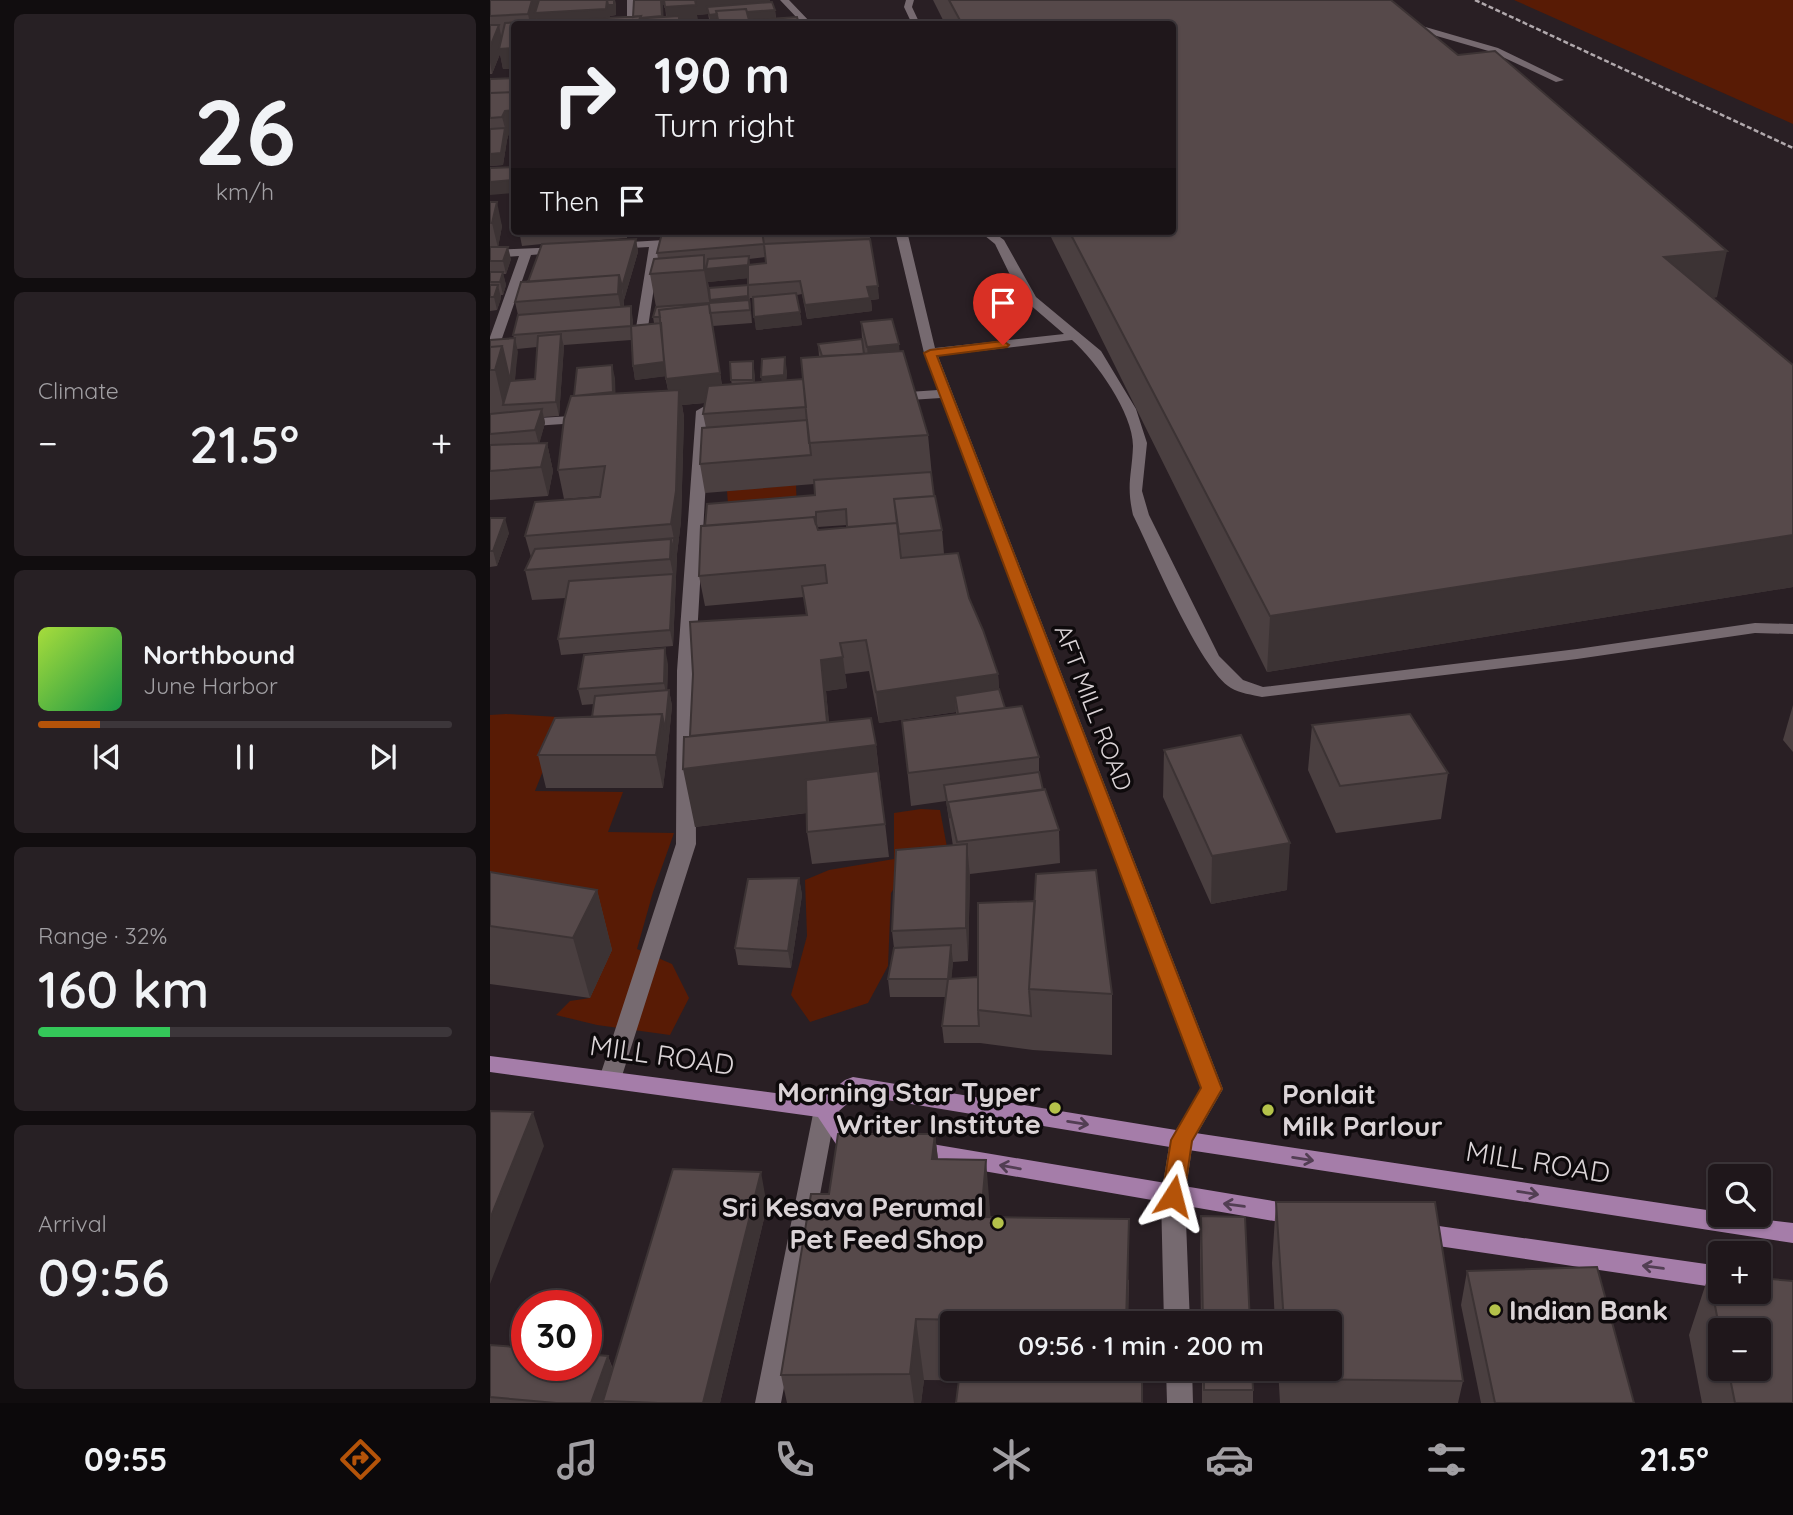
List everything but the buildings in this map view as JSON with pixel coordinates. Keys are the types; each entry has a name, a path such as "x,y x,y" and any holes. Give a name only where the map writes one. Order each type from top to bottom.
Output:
{"main road":[{"name":"MILL ROAD","path":"490,1065 825,1109 853,1086 1182,1140 1793,1233"},
{"path":"825,1109 844,1137 1173,1196 1324,1219"},
{"path":"1392,1229 1708,1275"}],"street":[{"path":"631,0 631,21"},
{"path":"784,0 805,21"},
{"path":"910,0 908,6 915,21"},
{"path":"1374,0 1419,28 1495,50 1559,80"},
{"name":"AFT MILL ROAD","path":"902,235 930,353 1212,1089 1182,1140 1173,1196 1177,1311"},
{"path":"990,235 1000,242 1019,281 1032,300 1096,354 1129,409 1140,443 1135,491 1141,515 1212,658 1237,684 1262,692 1577,654 1755,628 1793,629"},
{"path":"603,247 696,241"},
{"path":"641,334 655,244"},
{"path":"490,254 578,249"},
{"path":"493,347 526,252"},
{"path":"930,353 1077,337"},
{"path":"879,398 947,394"},
{"path":"610,1079 686,844 686,671 703,411"},
{"path":"490,425 596,418"},
{"path":"768,1403 825,1109"},
{"path":"1179,1381 1180,1403"}],"shaded area":[{"path":"1514,0 1793,0 1793,124"},
{"path":"796,485 797,512 729,517 727,491"},
{"path":"490,715 558,717 552,748 535,791 623,792 608,832 674,833 637,949 672,964 689,998 670,1035 597,1025 556,1015 570,1001 590,998 490,929"},
{"path":"921,809 940,810 952,874 900,879 891,893 888,966 868,1003 810,1022 791,995 807,936 805,880 829,870 894,859 894,813"}],"railway":[{"path":"1475,0 1793,148"}],"place":[{"name":"Morning Star Typer Writer Institute","path":"1055,1108"},
{"name":"Ponlait Milk Parlour","path":"1268,1110"},
{"name":"Sri Kesava Perumal Pet Feed Shop","path":"998,1223"},
{"name":"Indian Bank","path":"1495,1310"}],"route":[{"path":"1003,345 930,353 1212,1089 1182,1140 1173,1196"}]}
